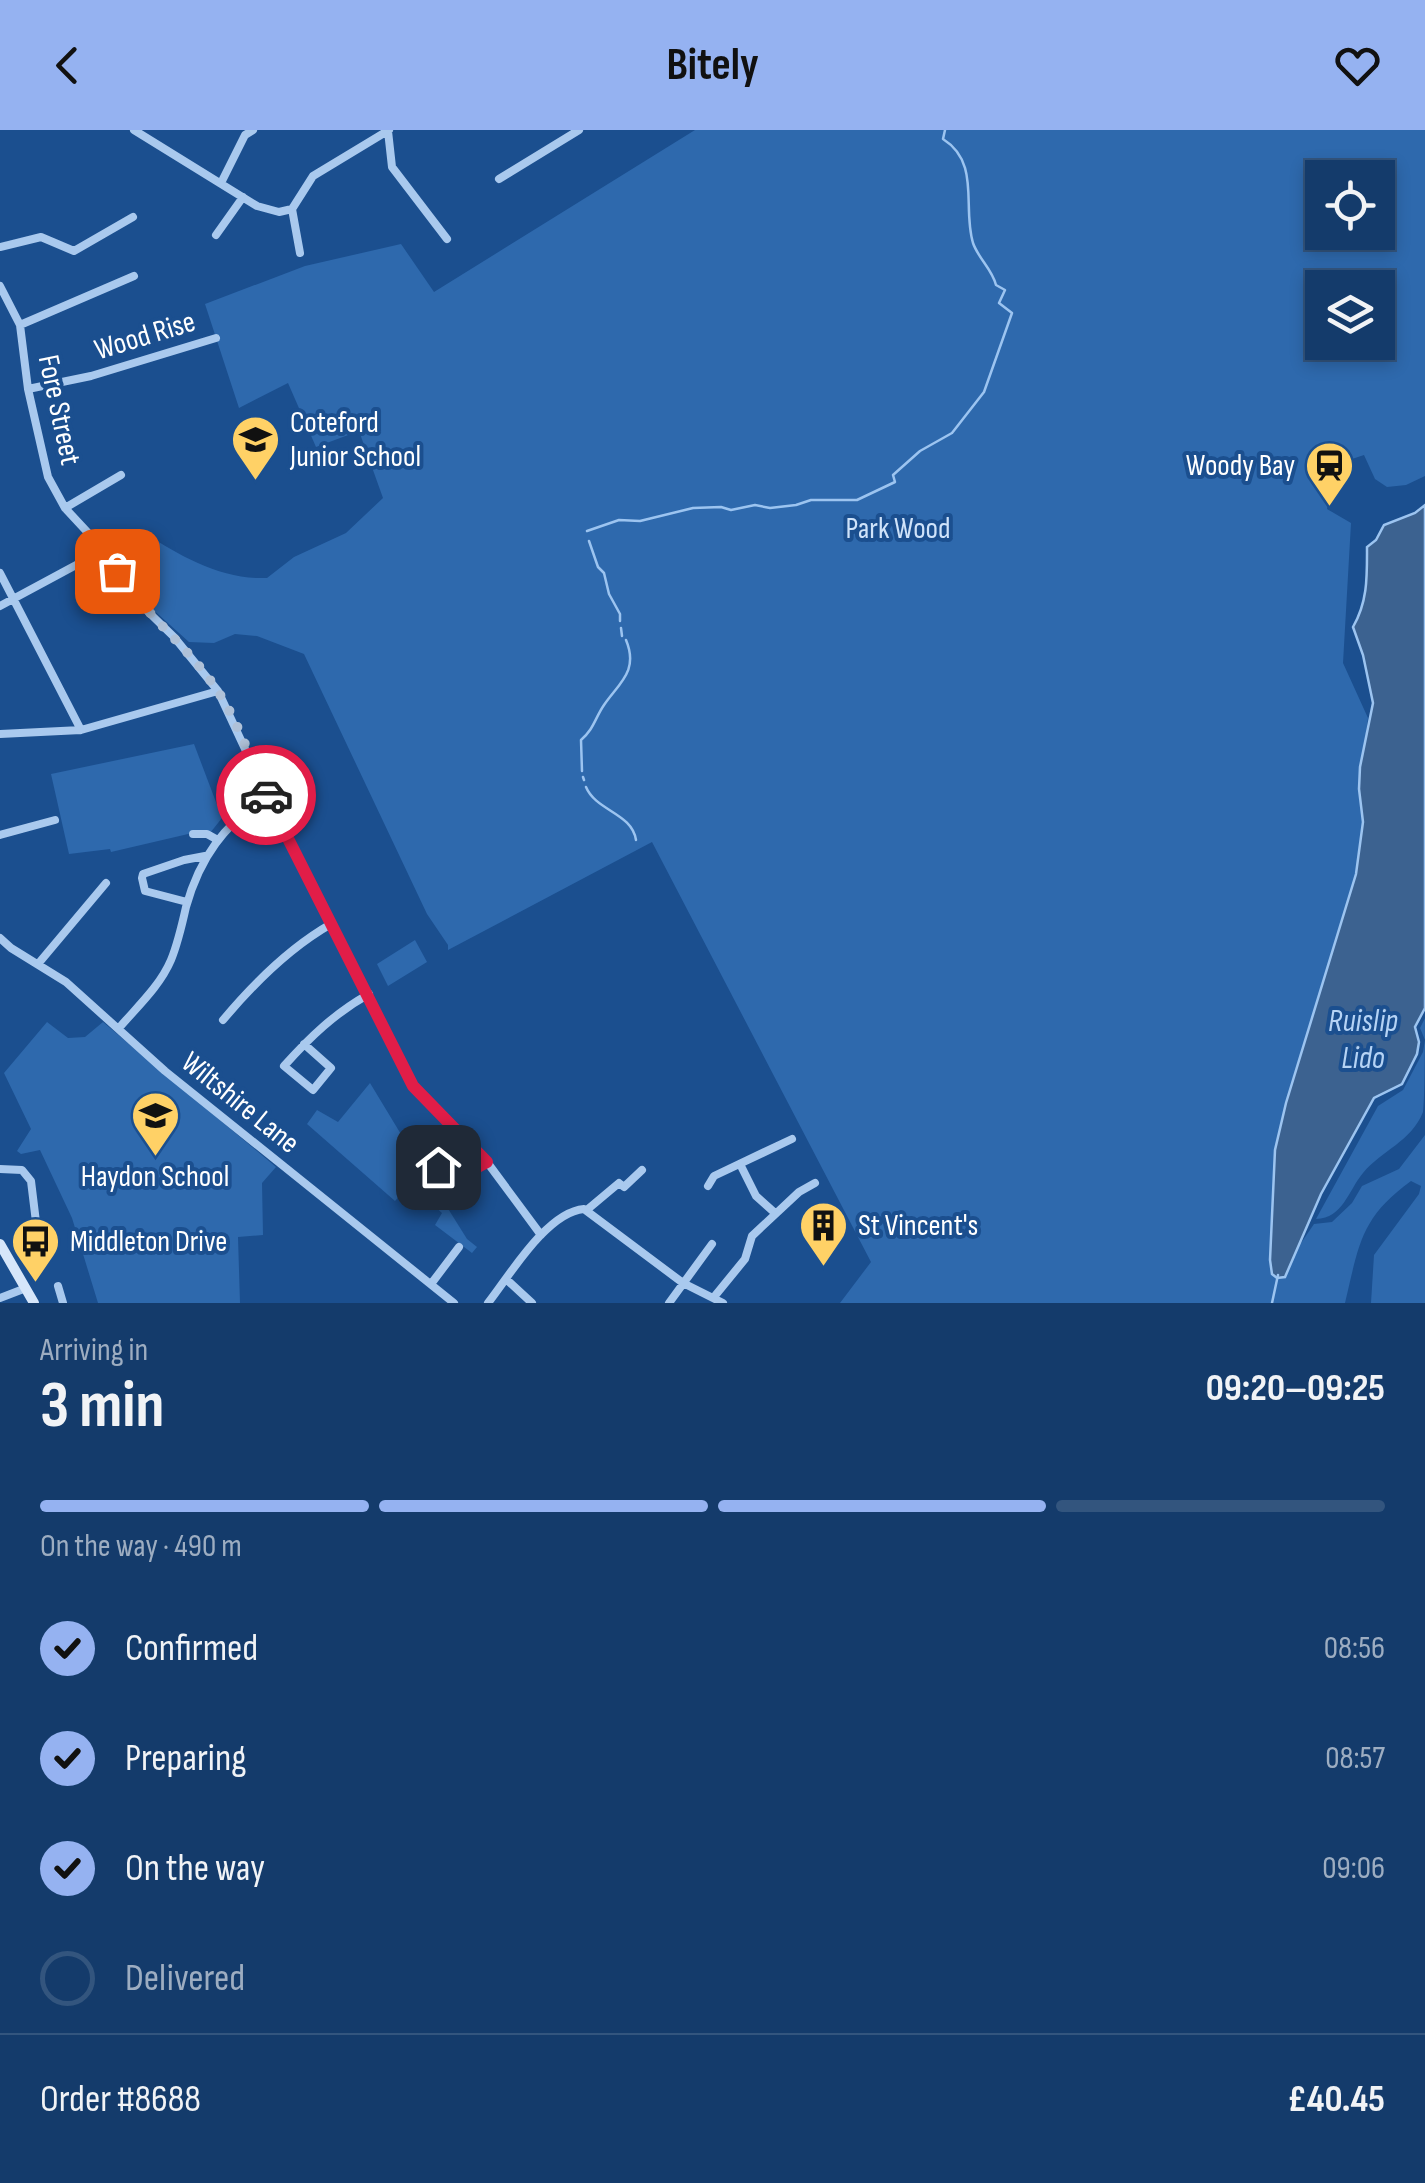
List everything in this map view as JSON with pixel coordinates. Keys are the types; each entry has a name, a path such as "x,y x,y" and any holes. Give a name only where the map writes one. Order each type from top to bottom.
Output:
{"main road":[{"path":"0,1244 34,1303"}],"street":[{"path":"134,130 257,206 279,212 292,210"},
{"path":"221,183 244,136 253,130"},
{"path":"300,253 292,210 313,176 388,130 392,168 448,239"},
{"path":"499,179 579,130"},
{"path":"216,236 243,198"},
{"path":"0,248 40,237 74,252 132,218"},
{"path":"20,325 134,276"},
{"name":"Fore Street","path":"0,286 20,325 28,389 48,477 65,508 104,550 135,599 218,691 413,1086 487,1162 541,1235"},
{"name":"Wood Rise","path":"28,389 91,376 216,338"},
{"path":"65,508 121,475"},
{"path":"0,606 104,550"},
{"path":"0,573 81,730"},
{"path":"0,734 81,730 218,691"},
{"path":"118,1028 148,995 170,962 205,856 240,814 267,796"},
{"path":"0,835 55,820"},
{"path":"193,834 216,839"},
{"path":"188,902 145,891 143,874 205,856"},
{"path":"38,964 106,883"},
{"path":"223,1020 270,971 312,935 332,924"},
{"name":"Wiltshire Lane","path":"0,938 66,982 165,1071 454,1303"},
{"path":"304,1044 331,1068 313,1090 284,1066 304,1044 322,1026 369,994"},
{"path":"708,1186 714,1176 792,1139"},
{"path":"438,1167 448,1183 487,1162"},
{"path":"740,1164 756,1196 775,1213"},
{"path":"0,1169 22,1170 31,1181 36,1222"},
{"path":"488,1303 541,1235 572,1211 588,1210 619,1183 624,1187 642,1170"},
{"path":"714,1297 745,1259 752,1236 815,1183"},
{"path":"588,1210 683,1282 723,1303"},
{"path":"669,1303 712,1244"},
{"path":"431,1284 458,1247"},
{"path":"506,1279 532,1303"},
{"path":"58,1286 62,1303"},
{"path":"0,1298 26,1288"}],"green space":[{"name":"Park Wood","path":"695,130 1425,130 1425,476 1406,485 1387,487 1375,479 1364,455 1340,463 1323,485 1330,492 1327,509 1351,523 1343,663 1368,718 1359,789 1363,822 1356,874 1275,1150 1270,1260 1297,1249 1314,1224 1332,1222 1352,1203 1362,1186 1399,1169 1425,1135 1425,1303 1371,1303 1374,1255 1419,1194 1421,1186 1411,1181 1371,1221 1345,1303 840,1303 871,1262 652,842 448,950 427,914 304,654 257,636 235,634 214,643 189,642 139,597 108,549 127,537 145,533 219,571 267,578 294,557 346,533 383,498 359,431 316,447 288,383 239,408 205,304 305,266 401,244 434,292"},
{"path":"194,744 222,818 210,833 201,831 111,852 110,849 69,854 51,774"},
{"path":"415,940 427,962 388,986 377,964"},
{"name":"Haydon School","path":"47,1022 68,1038 85,1037 103,1022 276,1167 262,1183 263,1235 238,1237 240,1303 98,1303 72,1218 40,1150 21,1154 17,1151 31,1129 4,1073"},
{"path":"1425,1040 1424,1105 1418,1122 1363,1173 1339,1209 1316,1219 1378,1106 1403,1090 1423,1052"},
{"path":"370,1083 422,1169 437,1159 448,1174 437,1183 437,1191 467,1239 477,1247 472,1253 435,1225 442,1213 422,1195 405,1190 395,1201 307,1124 317,1110 338,1122"}],"water":[{"name":"Ruislip Lido","path":"1425,505 1425,1008 1415,1027 1417,1054 1402,1084 1374,1098 1321,1194 1285,1277 1277,1278 1272,1274 1270,1260 1275,1150 1356,874 1363,822 1360,767 1373,703 1353,627 1364,598 1367,547 1384,525"}],"waterway":[{"path":"587,531 619,520 640,521 693,508 731,510 755,505 796,505 811,500 857,500 895,482 893,475 920,451 952,433 984,392 1012,313 999,303 1005,290 996,285 973,243 966,173 955,149 943,139 945,130"},
{"path":"589,541 620,621"},
{"path":"621,628 622,636"},
{"path":"582,771 581,740 629,668 626,640"},
{"path":"586,787 597,802 628,824 636,840"},
{"path":"1272,1303 1278,1275"}],"way so far":[{"path":"117,571 135,599 218,691 266,795"}],"place":[{"name":"Coteford Junior School","path":"255,482"},
{"name":"Woody Bay","path":"1330,508"},
{"name":"Haydon School","path":"155,1158"},
{"name":"St Vincent's","path":"823,1268"},
{"name":"Middleton Drive","path":"35,1284"}],"route":[{"path":"266,795 413,1086 487,1162 448,1183 438,1167"}]}
